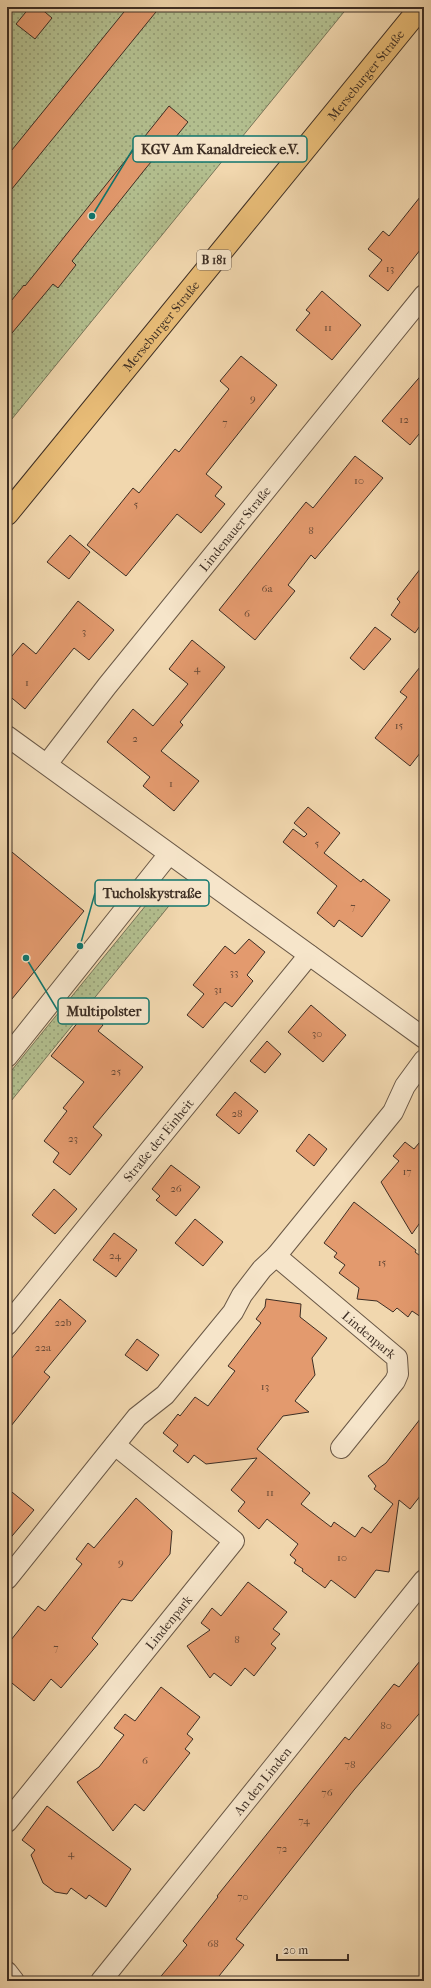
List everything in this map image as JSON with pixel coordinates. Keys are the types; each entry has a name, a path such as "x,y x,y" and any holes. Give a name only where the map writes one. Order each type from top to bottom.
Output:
{"main road":[{"name":"Merseburger Straße","path":"7,514 421,7"}],"street":[{"name":"Lindenauer Straße","path":"47,764 112,680 424,295"},
{"path":"7,736 424,1038"},
{"path":"7,1057 169,854"},
{"name":"Straße der Einheit","path":"7,1325 309,955"},
{"path":"7,1579 138,1417 165,1395 232,1312 242,1295 262,1269 276,1256 393,1112 405,1086 424,1060"},
{"name":"Lindenpark","path":"276,1256 397,1358 398,1370 395,1381 341,1448"},
{"name":"Lindenpark","path":"7,1822 234,1541 115,1445"},
{"name":"An den Linden","path":"101,1981 424,1580"},
{"path":"7,1972 14,1981"}],"green space":[{"path":"7,7 348,7 7,425"},
{"path":"174,885 185,886 7,1106 7,1076 151,899 165,887"}],"building":[{"path":"30,7 39,7 52,18 35,39 16,24"},
{"path":"128,7 160,7 7,195 7,156"},
{"path":"169,106 188,122 171,143 169,141 146,168 72,261 76,265 58,288 53,284 7,339 7,306 24,285 25,286"},
{"path":"424,192 424,245 388,291 369,276 382,260 368,249 383,231 389,236"},
{"path":"322,291 361,325 332,360 296,330 310,313 306,310"},
{"path":"241,356 277,385 206,474 222,487 215,496 225,504 201,533 177,514 126,576 87,545 133,488 139,493 175,449 179,452 229,389 220,381"},
{"path":"424,372 424,428 410,445 382,421"},
{"path":"355,456 383,478 315,559 311,555 288,585 295,591 255,640 219,610 306,502 313,508"},
{"path":"70,535 90,552 69,579 47,562"},
{"path":"424,564 424,620 415,633 391,615 400,602 397,599"},
{"path":"78,601 114,630 89,660 74,648 25,709 7,694 7,662 23,643 36,654"},
{"path":"375,627 391,639 364,670 350,658"},
{"path":"192,640 225,667 180,722 183,725 161,751 199,781 174,811 143,786 150,777 107,742 133,709 153,726 188,684 169,669"},
{"path":"424,662 424,748 410,766 375,738 407,697 400,692"},
{"path":"308,807 340,833 324,853 361,882 363,879 390,900 362,937 339,920 334,927 317,913 337,886 283,842 293,829 304,837 307,834 294,823"},
{"path":"7,848 84,911 7,1005"},
{"path":"249,939 265,952 247,975 253,981 232,1007 225,1002 203,1028 187,1015 204,994 193,985 225,946 235,954"},
{"path":"311,1005 346,1035 323,1062 288,1032"},
{"path":"87,1011 103,1025 98,1031 143,1067 93,1127 102,1135 70,1175 53,1162 59,1153 44,1141 67,1111 63,1108 84,1082 51,1056"},
{"path":"267,1041 281,1054 265,1073 250,1061"},
{"path":"235,1092 258,1111 239,1134 216,1115"},
{"path":"309,1134 327,1149 314,1166 296,1151"},
{"path":"424,1137 424,1217 412,1234 381,1182 399,1161 393,1156 405,1142 414,1149"},
{"path":"171,1165 200,1187 176,1216 156,1200 160,1196 152,1189"},
{"path":"54,1189 77,1209 55,1234 32,1215"},
{"path":"354,1202 416,1250 415,1252 424,1259 424,1319 412,1311 408,1317 397,1308 393,1312 377,1301 357,1299 359,1288 339,1273 345,1265 334,1257 337,1253 324,1243"},
{"path":"195,1219 223,1242 203,1266 175,1243"},
{"path":"114,1233 137,1250 116,1277 93,1260"},
{"path":"60,1299 86,1321 44,1372 50,1377 7,1431 7,1364"},
{"path":"266,1299 301,1304 300,1317 327,1338 312,1358 315,1375 295,1401 309,1412 283,1416 257,1449 310,1493 301,1504 331,1527 334,1522 355,1537 362,1527 371,1533 393,1504 374,1489 376,1486 368,1476 386,1463 424,1414 424,1491 410,1509 399,1500 389,1572 376,1570 355,1598 331,1580 325,1588 302,1571 303,1569 294,1563 296,1560 290,1555 298,1544 267,1519 259,1529 238,1511 245,1502 231,1490 257,1458 206,1464 194,1455 188,1463 173,1451 178,1445 163,1433 178,1414 180,1416 195,1397 208,1406 235,1371 228,1366 261,1323 256,1319 265,1307"},
{"path":"137,1339 159,1355 147,1371 125,1355"},
{"path":"7,1488 34,1510 7,1542"},
{"path":"136,1498 172,1531 170,1554 132,1601 122,1599 92,1638 98,1644 61,1688 51,1679 34,1701 7,1679 7,1645 38,1606 45,1611 82,1564 76,1559 88,1543 94,1548"},
{"path":"248,1582 287,1612 273,1629 280,1634 271,1644 276,1648 254,1676 245,1668 231,1686 214,1673 210,1678 187,1646 210,1630 201,1623 212,1608 221,1616"},
{"path":"424,1656 424,1708 354,1790 236,1939 244,1945 215,1981 157,1981 187,1945 183,1941 218,1897 217,1896 345,1737 349,1740 394,1684 399,1687"},
{"path":"161,1687 200,1717 187,1734 193,1739 185,1749 190,1753 144,1811 135,1804 113,1831 77,1782 99,1767 124,1735 114,1728 125,1714 135,1721"},
{"path":"47,1806 131,1869 106,1907 89,1895 86,1899 71,1888 67,1894 55,1892 43,1883 31,1855 35,1850 22,1840"}],"place":[{"name":"KGV Am Kanaldreieck e.V.","path":"92,216"},
{"name":"Tucholskystraße","path":"80,946"},
{"name":"Multipolster","path":"26,958"}]}
